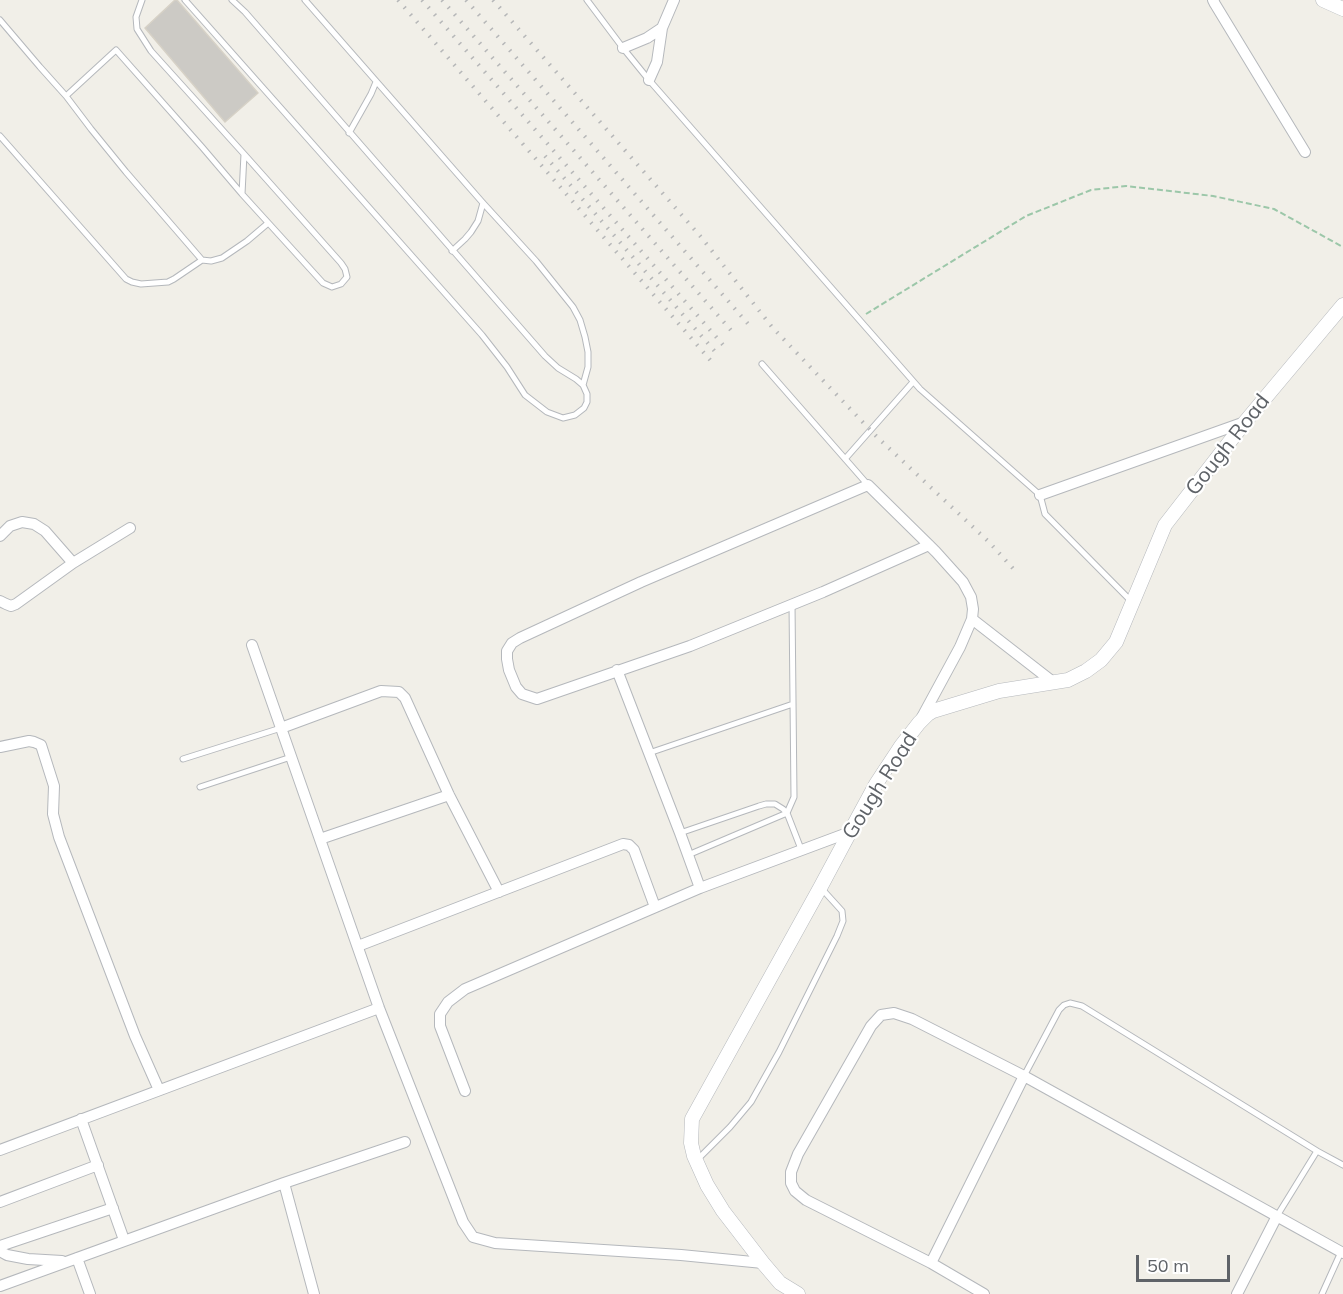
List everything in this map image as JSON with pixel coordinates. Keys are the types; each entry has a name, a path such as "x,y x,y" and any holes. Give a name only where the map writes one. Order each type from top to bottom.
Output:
{"street":[{"path":"649,80 657,62 662,28 674,0"},
{"path":"1213,0 1305,153"},
{"path":"1323,0 1343,9"},
{"path":"623,48 647,38 662,28"},
{"name":"Gough Road","path":"798,1294 780,1282 763,1263 706,1185 692,1143 692,1119 876,784 919,723 933,711 999,691 1068,680 1101,660 1116,642 1165,525 1245,422 1343,305"},
{"path":"1040,495 1245,422"},
{"path":"919,723 960,647 974,609 963,582 929,545 868,485 641,582 520,638 512,643 507,651 509,670 516,687 522,694 537,699 690,646 929,545"},
{"path":"0,536 10,526 22,522 34,524 45,531 73,563"},
{"path":"0,601 11,606 16,604 73,563 130,528"},
{"path":"972,619 1053,682"},
{"path":"252,645 379,1008 463,1222 473,1237 495,1243 681,1255 763,1263"},
{"path":"617,670 700,888"},
{"path":"281,728 381,692 399,692 405,698 449,795 499,892"},
{"path":"0,747 28,741 41,745 54,786 53,814 59,837 135,1036 159,1090"},
{"path":"320,839 449,795"},
{"path":"465,1091 440,1026 440,1014 448,1002 465,989 700,888 850,832"},
{"path":"358,946 623,844 629,845 634,850 655,907"},
{"path":"0,1150 379,1008"},
{"path":"984,1294 931,1263 806,1200 795,1191 791,1183 791,1172 798,1154 871,1026 881,1015 894,1013 912,1019 1024,1076 1342,1252"},
{"path":"931,1263 1024,1076"},
{"path":"81,1119 124,1240"},
{"path":"0,1286 284,1183 405,1142"},
{"path":"0,1202 98,1166"},
{"path":"284,1183 314,1294"},
{"path":"0,1246 113,1208"},
{"path":"1237,1294 1277,1216"},
{"path":"0,1251 7,1255 28,1259 73,1260"},
{"path":"73,1260 90,1294"}],"lane":[{"path":"66,96 116,50 267,224 323,283 332,287 344,281 347,274 341,263 151,51 137,30 136,16 142,0"},
{"path":"185,0 482,335 525,395 534,404 563,418 575,415 584,408 587,394 582,385 545,356 245,12 232,0"},
{"path":"305,0 536,261 577,314 588,352 588,367 582,385"},
{"path":"587,0 649,80 913,382 1040,495 1045,513 1132,602"},
{"path":"0,20 202,260"},
{"path":"349,133 376,82"},
{"path":"0,136 126,279 132,282 141,284 168,282 202,260 211,261 222,258 267,224"},
{"path":"242,194 244,154"},
{"path":"452,250 471,232 478,221 483,203"},
{"path":"762,364 868,485"},
{"path":"845,459 913,382"},
{"path":"688,855 787,813 794,797 792,604"},
{"path":"649,753 793,704"},
{"path":"183,759 281,728"},
{"path":"200,787 291,757"},
{"path":"680,833 766,804 775,804 787,813 801,849"},
{"path":"697,1161 751,1102 779,1052 837,936 843,921 842,911 820,888"},
{"path":"1024,1076 1059,1010 1070,1003 1082,1006 1343,1165"},
{"path":"1277,1216 1317,1151"},
{"path":"1322,1294 1342,1252"}],"path":[{"path":"859,319 1026,216 1091,190 1126,186 1213,196 1274,209 1343,247"}],"building":[{"path":"175,0 258,93 225,122 145,28"}],"railway":[{"path":"398,0 711,361"},
{"path":"422,0 724,346"},
{"path":"442,0 736,336"},
{"path":"466,0 749,325"},
{"path":"493,0 701,237 772,327 877,437 989,542 1018,574"},
{"path":"545,156 718,355"}]}
